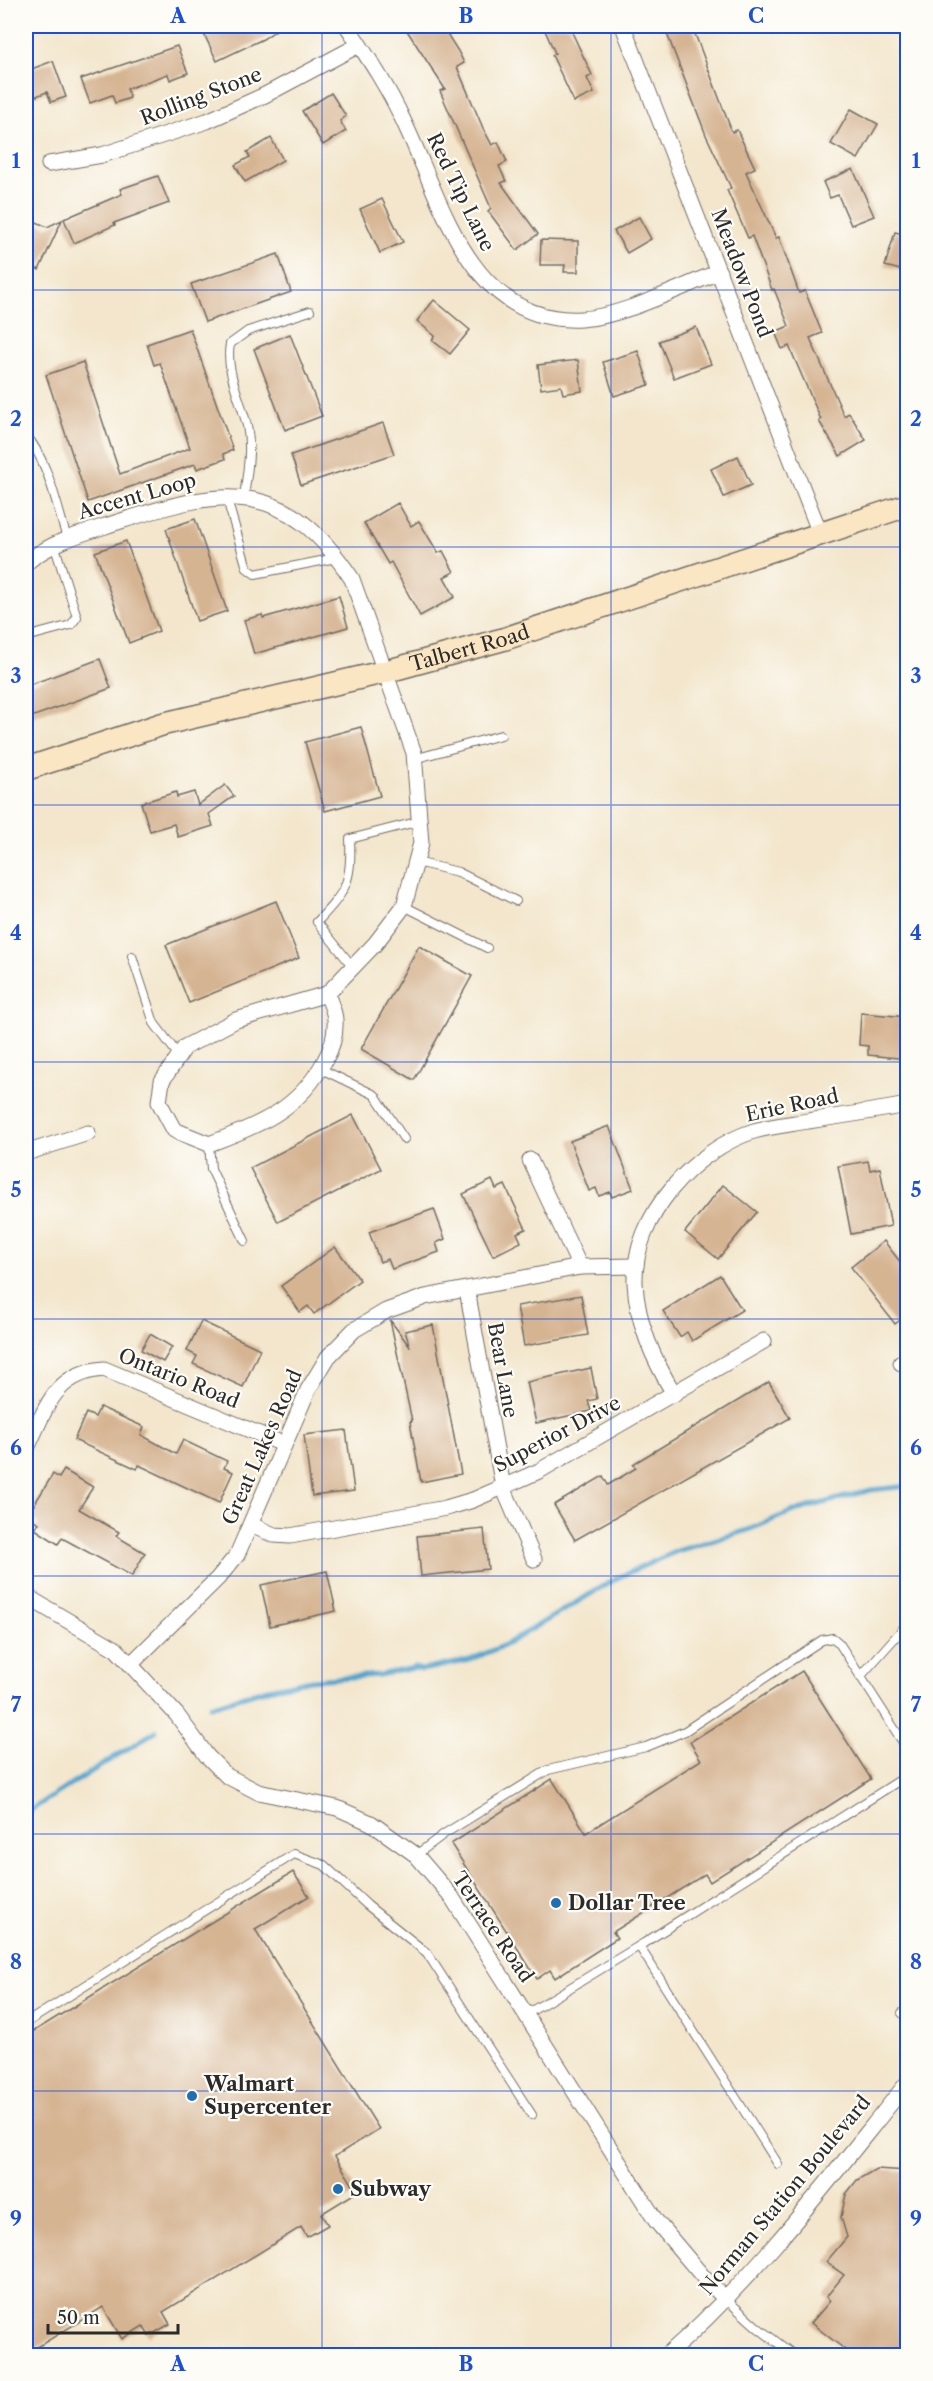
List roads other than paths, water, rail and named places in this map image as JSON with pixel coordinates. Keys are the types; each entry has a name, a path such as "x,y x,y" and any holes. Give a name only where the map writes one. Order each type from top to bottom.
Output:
{"street":[{"name":"Red Tip Lane","path":"347,26 403,118 461,247 480,277 506,300 544,316 581,320 618,311 719,272"},
{"name":"Meadow Pond","path":"622,26 821,536"},
{"name":"Rolling Stone","path":"49,164 102,155 207,121 265,96 359,45"},
{"name":"Accent Loop","path":"26,563 61,541 169,505 226,495 244,497 276,507 301,520 338,557 352,579 414,759 421,843 404,906"},
{"name":"Talbert Road","path":"26,769 163,724 384,672 538,629 656,590 725,564 821,536 908,506"},
{"path":"327,994 336,1019 333,1045 314,1083 291,1104 255,1127 209,1144 174,1130 159,1102 162,1082 185,1047 236,1020 327,994 375,944 404,906"},
{"name":"Erie Road","path":"674,1394 657,1365 644,1331 638,1304 636,1266 654,1218 674,1183 699,1161 722,1146 754,1131 907,1107"},
{"path":"26,1153 88,1133"},
{"path":"530,1160 580,1267"},
{"name":"Great Lakes Road","path":"132,1663 218,1578 237,1555 308,1390 328,1357 354,1330 386,1311 425,1297 580,1267 636,1266"},
{"name":"Bear Lane","path":"467,1290 503,1487 534,1559"},
{"name":"Superior Drive","path":"251,1524 274,1535 291,1536 446,1508 539,1472 764,1341"},
{"name":"Ontario Road","path":"26,1450 53,1398 66,1380 83,1371 104,1369 283,1444"},
{"name":"Terrace Road","path":"26,1596 116,1648 132,1663 177,1715 207,1756 227,1776 258,1792 336,1808 371,1823 416,1856 451,1896 656,2221 705,2279 727,2300"},
{"name":"Norman Station Boulevard","path":"666,2355 727,2300 908,2082"}],"lane":[{"path":"244,497 249,445 247,427 227,358 230,344 248,331 310,311"},
{"path":"26,435 44,466 77,617 71,625 26,637"},
{"path":"226,495 247,568 255,574 338,557"},
{"path":"414,759 501,735"},
{"path":"353,967 317,922 343,894 352,868 350,840 420,821"},
{"path":"416,862 458,872 516,901"},
{"path":"404,906 487,948"},
{"path":"132,956 154,1023 179,1056"},
{"path":"321,1069 375,1095 404,1139"},
{"path":"209,1144 211,1169 245,1241"},
{"path":"860,1677 908,1623"},
{"path":"416,1856 444,1834 548,1770 646,1747 685,1731 822,1640 833,1638 839,1643 908,1750"},
{"path":"525,2015 639,1946 908,1775"},
{"path":"26,2023 294,1854 324,1865 367,1905 427,1953 532,2115"},
{"path":"639,1946 777,2164"},
{"path":"727,2300 757,2327 795,2355"}],"waterway":[{"path":"210,1706 268,1689 311,1680 379,1675 414,1668 422,1670 470,1660 507,1644 617,1578 677,1551 748,1530 791,1512 871,1490 908,1486"},
{"path":"26,1813 156,1731"}],"place":[{"name":"Dollar Tree","path":"556,1903"},
{"name":"Walmart Supercenter","path":"192,2096"},
{"name":"Subway","path":"338,2189"}]}
